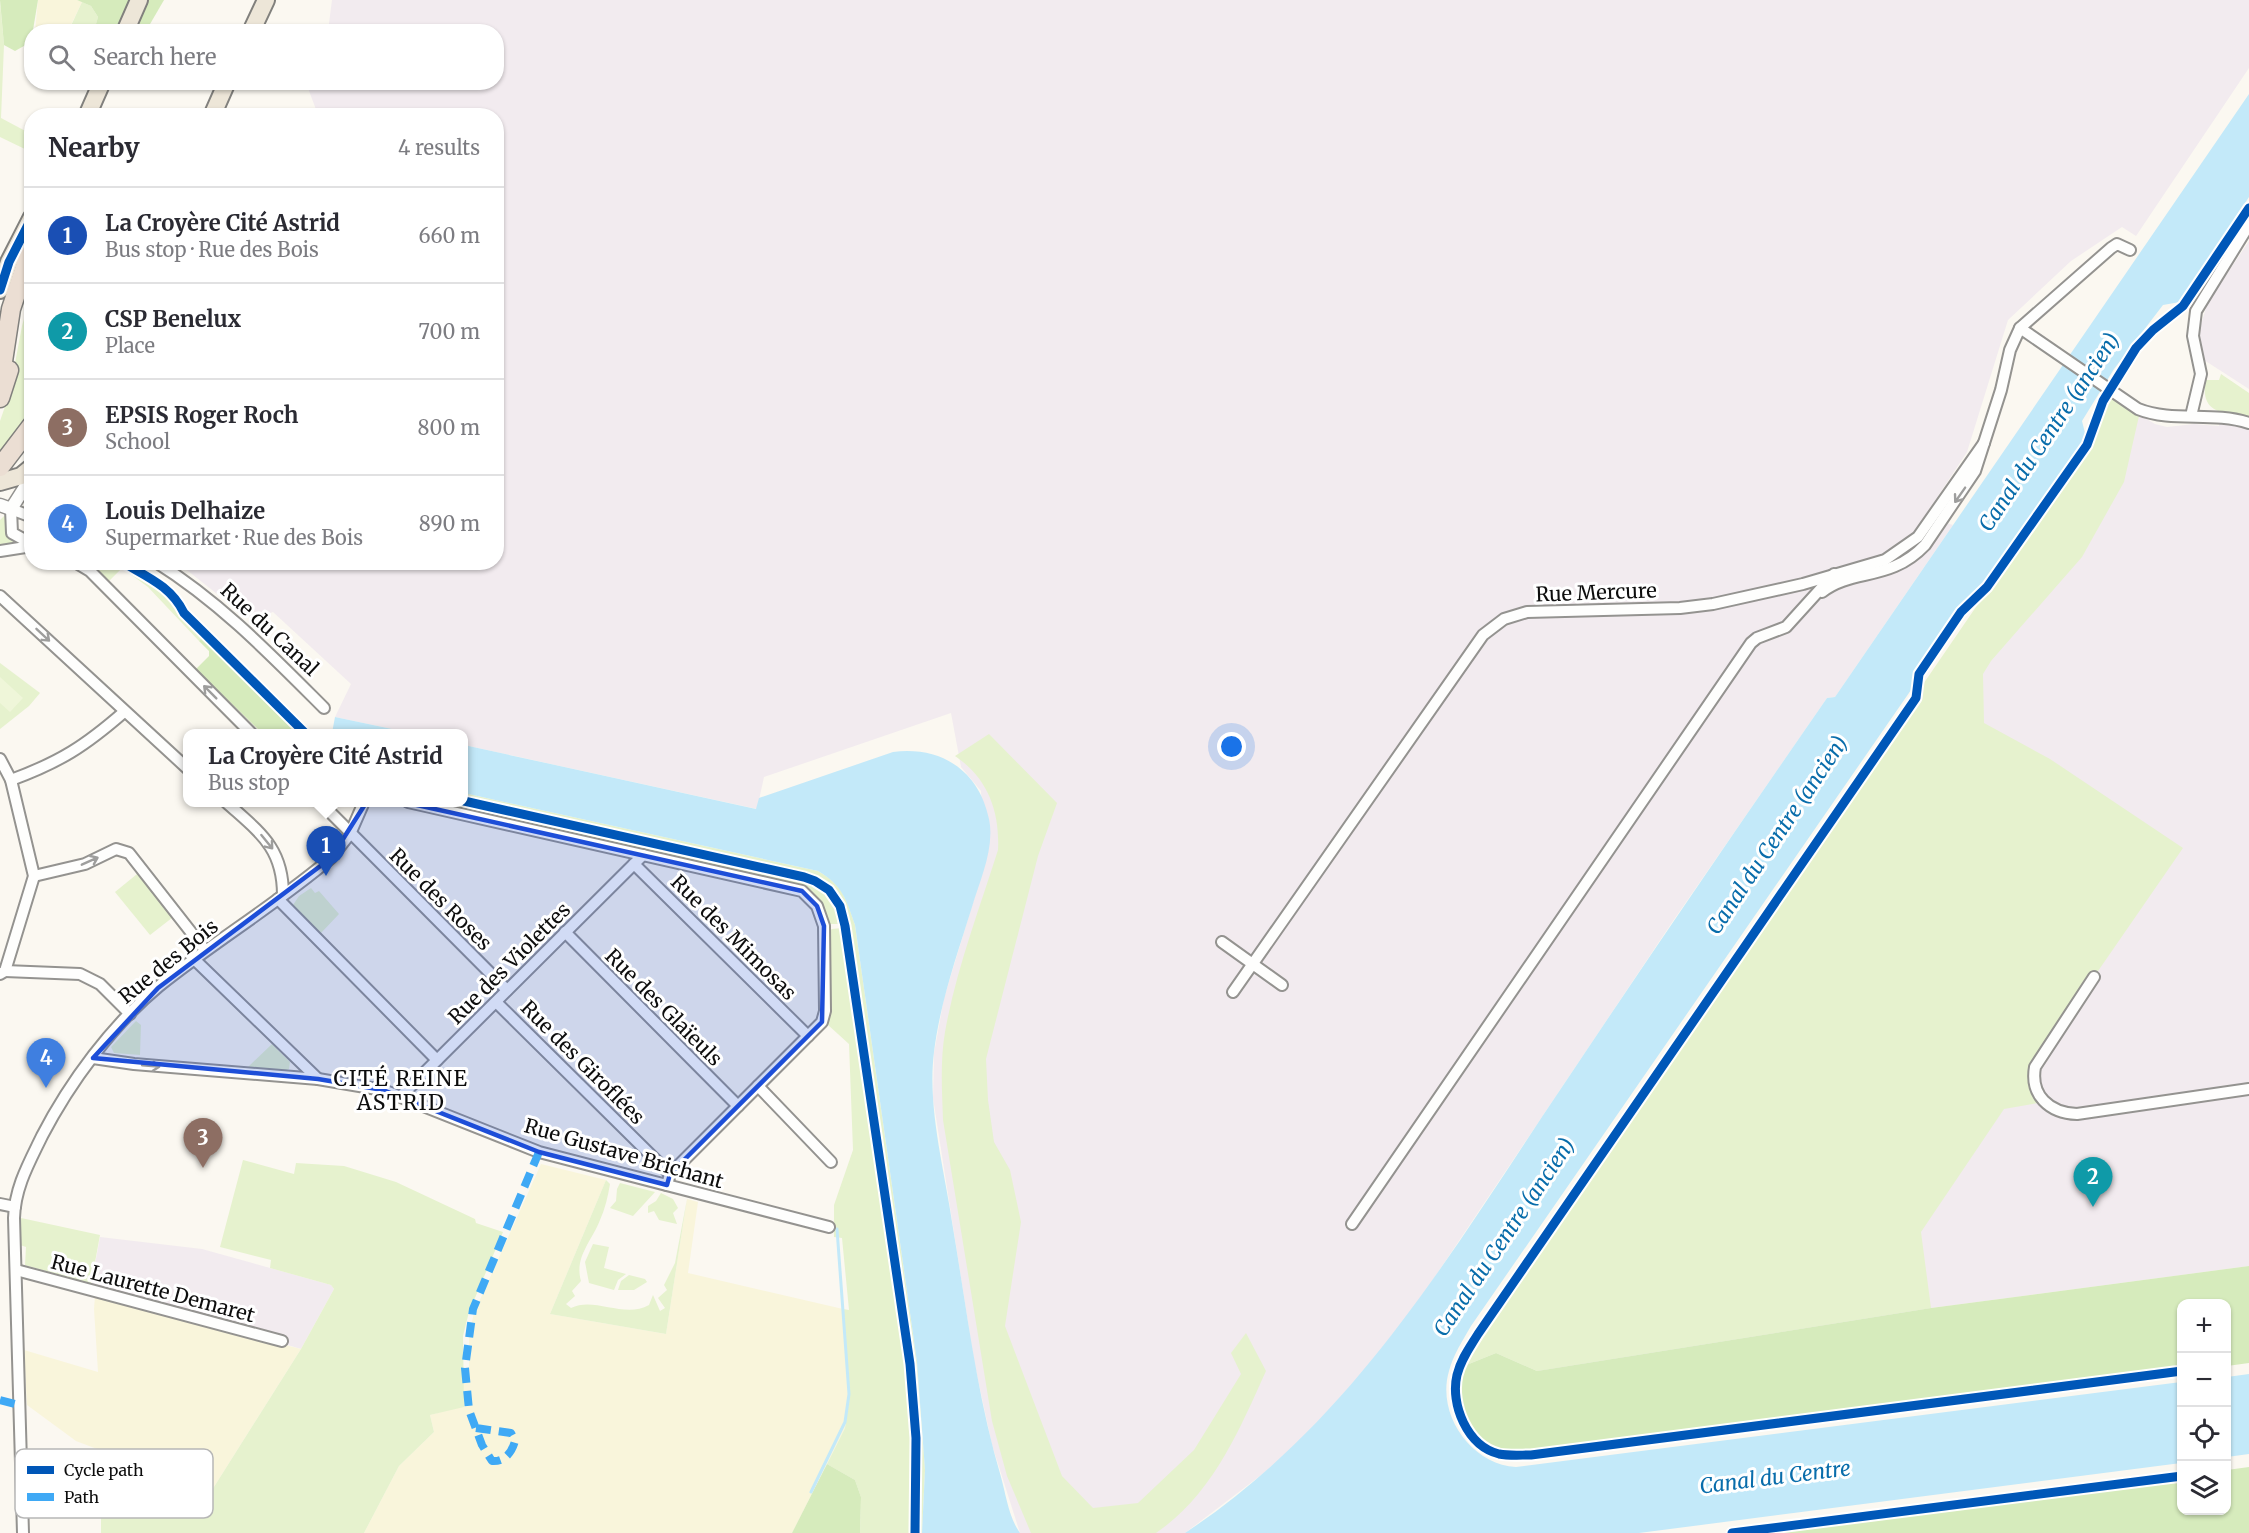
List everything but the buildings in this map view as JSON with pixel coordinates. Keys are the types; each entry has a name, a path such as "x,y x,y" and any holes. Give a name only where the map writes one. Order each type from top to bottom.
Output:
{"highway":[{"path":"0,381 9,343 19,278 24,266"},
{"path":"0,398 8,377 9,343 24,303"},
{"path":"0,467 24,436"}],"main road":[{"path":"128,24 139,0"},
{"path":"255,24 266,0"},
{"path":"91,108 98,90"},
{"path":"216,108 223,90"},
{"path":"0,290 5,260 24,230"},
{"path":"0,482 24,474"}],"street":[{"path":"2190,416 2201,374 2193,336 2196,311 2249,225"},
{"name":"Rue Mercure","path":"1807,605 1833,585 1893,569 1917,554 1967,484 1984,442 2010,350 2020,328 2111,248 2117,244 2130,250"},
{"path":"2020,328 2120,396 2152,414 2214,416 2249,423"},
{"name":"Rue Mercure","path":"1233,992 1476,644 1496,624 1515,615 1538,610 1680,608 1713,604 1885,560 1908,547 1918,537 1984,442"},
{"path":"5,507 24,485"},
{"path":"5,507 24,514"},
{"path":"5,507 12,533 24,540"},
{"path":"0,551 24,546"},
{"path":"88,570 247,729"},
{"name":"Rue du Canal","path":"169,570 230,616 324,708"},
{"path":"1352,1224 1742,656 1757,638 1786,627 1834,574"},
{"path":"0,596 183,765"},
{"path":"11,780 46,767 85,746 124,712"},
{"path":"0,759 11,780 34,876 2,972 80,974 100,984 130,1014"},
{"path":"232,807 268,840 274,849 283,881 281,897 437,1060"},
{"name":"Rue des Roses","path":"325,807 507,990"},
{"name":"Rue des Bois","path":"21,1449 15,1207 23,1173 50,1121 93,1058 130,1014 194,959 331,858 350,834 362,807"},
{"path":"430,807 802,891 817,906 824,926 825,1011 822,1022 669,1179"},
{"path":"34,876 85,864 116,849 122,849 129,853 206,950"},
{"name":"Rue des Violettes","path":"401,1095 643,855"},
{"name":"Rue des Mimosas","path":"634,864 808,1036"},
{"name":"Rue des Glaïeuls","path":"565,933 738,1106"},
{"path":"1222,942 1282,985"},
{"path":"194,959 318,1079"},
{"path":"2094,977 2038,1058 2035,1066 2033,1075 2038,1095 2051,1108 2077,1114 2249,1089"},
{"name":"Rue des Giroflées","path":"496,1002 669,1179"},
{"name":"Rue Gustave Brichant","path":"93,1058 134,1064 318,1079 401,1095 539,1152 669,1179 829,1227"},
{"path":"758,1086 831,1162"},
{"path":"0,1204 15,1207"},
{"name":"Rue Laurette Demaret","path":"16,1270 282,1341"},
{"name":"Rue des Bois","path":"23,1518 23,1533"}],"highlighted area":[{"path":"369,798 399,801 802,891 817,906 824,926 822,1022 670,1174 667,1185 539,1152 383,1090 318,1079 93,1058 158,988 331,858"}],"shaded area":[{"path":"38,0 82,2 71,24 36,24"},
{"path":"332,0 2249,0 2249,68 2136,236 2122,227 2071,261 2008,320 1967,452 1925,516 1953,525 1835,697 1827,698 1673,921 1416,1305 1352,1386 1309,1432 1269,1469 1185,1533 1020,1533 992,1445 974,1361 933,1098 934,1053 944,998 985,863 981,791 961,767 951,713 764,777 757,809 468,746 468,729 392,729 335,717 351,684 273,612 259,617 245,616 186,570 504,570 504,108 315,108 309,90 504,90 504,24 329,24"},
{"path":"2249,241 2249,389 2204,360 2199,331 2210,295 2219,286"},
{"path":"2127,407 2155,424 2167,427 2194,424 2219,426 2221,412 2249,416 2249,1266 1931,1308 1537,1371"},
{"path":"541,1164 606,1180 550,1314 666,1334 687,1199 698,1202 688,1273 843,1309 849,1401 845,1428 792,1533 364,1533 399,1466 434,1432 430,1415 463,1406 463,1368 469,1369 469,1334 474,1313"},
{"path":"100,1237 202,1249 331,1285 334,1289 301,1349 91,1286"},
{"path":"95,1296 301,1349 213,1488 213,1449 97,1449 76,1441 27,1405 24,1350 98,1372"}],"green space":[{"path":"0,0 38,0 34,24 24,24 24,46 15,51 4,45"},
{"path":"77,0 130,0 120,24 96,24 98,17 91,6"},
{"path":"148,0 164,0 150,24 138,24"},
{"path":"0,2 4,45 1,118 24,130 24,149 0,137"},
{"path":"82,2 91,6 98,17 96,24 72,24"},
{"path":"24,319 24,422 0,454 0,421 9,395"},
{"path":"2221,374 2249,393 2249,423 2220,417 2221,412 2208,404 2205,395 2206,380 2219,380"},
{"path":"2110,389 2139,416 2124,482 2082,557 1991,661 1983,674 1984,723 2050,759 2183,848 2038,1058 2035,1067 2044,1102 2004,1109 1921,1232 1931,1308 1537,1371 1496,1353 1459,1368 1478,1334 1512,1284 2087,445 2103,401"},
{"path":"5,515 7,533 18,543 0,548 0,520"},
{"path":"97,570 120,570 109,581"},
{"path":"125,570 135,570 152,580 173,598 184,617 204,635 199,641 148,587"},
{"path":"204,635 298,729 258,729 196,669 209,656 209,651 199,641"},
{"path":"0,663 40,693 29,706 0,729"},
{"path":"0,677 23,698 10,712 0,703"},
{"path":"989,734 1057,803 1038,856 986,1059 988,1100 994,1142 1010,1170 1021,1222 1005,1326 1062,1476 1093,1508 1138,1503 1194,1450 1241,1374 1231,1353 1246,1333 1266,1371 1234,1439 1208,1481 1176,1518 1156,1533 1031,1533 1007,1476 992,1421 943,1120 942,1076 945,1032 955,986 998,850 997,822 990,797 976,775 955,756"},
{"path":"468,794 818,871 833,882 843,894 855,925 917,1362 925,1470 922,1533 917,1533 918,1443 912,1355 845,909 829,887 815,877 468,800"},
{"path":"468,805 805,880 818,886 833,899 841,918 837,920 838,924 827,924 818,900 797,886 441,807 468,807"},
{"path":"142,870 177,914 150,935 115,892"},
{"path":"311,888 315,893 319,891 339,914 321,933 293,905 299,896"},
{"path":"842,928 911,1384 914,1461 912,1533 860,1533 861,1497 855,1480 827,1464 845,1428 849,1401 843,1309 849,1310 842,1238 834,1237 834,1205 853,1150 849,1044 827,1024 831,990 828,932"},
{"path":"136,1021 141,1025 140,1055 114,1053 111,1047"},
{"path":"272,1044 290,1062 289,1069 284,1071 247,1068"},
{"path":"243,1160 294,1174 296,1163 344,1166 396,1182 475,1219 476,1223 503,1232 469,1312 463,1336 464,1407 430,1415 434,1432 399,1466 364,1533 101,1533 101,1518 213,1518 213,1488 301,1349 334,1289 331,1285 270,1268 271,1260 220,1247"},
{"path":"606,1180 610,1184 607,1198 597,1228 582,1257 579,1272 581,1281 572,1291 575,1296 566,1304 571,1308 589,1304 630,1310 649,1305 653,1295 660,1311 665,1308 658,1298 667,1290 664,1285 675,1263 687,1199 666,1334 550,1314"},
{"path":"620,1183 655,1192 633,1216 610,1208 616,1201"},
{"path":"661,1193 673,1199 678,1208 673,1213 677,1224 659,1220 654,1211 648,1213 648,1206 656,1201"},
{"path":"21,1218 100,1235 91,1284 25,1265 26,1247 20,1245"},
{"path":"593,1244 609,1247 604,1268 626,1274 618,1280 614,1290 589,1283 585,1262"},
{"path":"2249,1266 2249,1363 2231,1365 2231,1299 2177,1299 2177,1373 1532,1455 1503,1455 1486,1449 1468,1431 1458,1406 1459,1368 1496,1353 1537,1371 1931,1308"},
{"path":"629,1275 645,1279 647,1282 634,1290 618,1290 621,1281"},
{"path":"827,1464 855,1480 861,1497 860,1533 792,1533"},
{"path":"2249,1467 2249,1533 1732,1533 2177,1477 2177,1515 2231,1515 2231,1469"}],"water":[{"path":"2249,94 2249,197 2180,302 2163,305 2114,369 2082,421 2086,437 1471,1326 1453,1359 1446,1388 1453,1420 1461,1435 1485,1457 1500,1464 1516,1467 2177,1383 2177,1464 1639,1533 1185,1533 1245,1488 1300,1439 1349,1387 1395,1331 1478,1213 1626,991 1827,698 1835,697"},
{"path":"335,717 392,729 333,729"},
{"path":"468,746 756,809 759,798 893,752 911,751 942,758 956,765 977,787 989,819 990,841 986,864 940,1015 932,1074 933,1096 938,1140 985,1416 1008,1506 1020,1533 922,1533 925,1470 917,1362 855,925 846,900 838,888 818,871 468,794"},
{"path":"2249,1374 2249,1454 2231,1456 2231,1407 2231,1376"}],"waterway":[{"path":"811,1492 845,1422 849,1394 837,1229"}],"marked path":[{"path":"476,1428 511,1433 515,1441 512,1449 501,1460 492,1461 482,1445 469,1410 465,1368 473,1309 539,1152"},
{"path":"0,1400 19,1405"}],"cycle path":[{"path":"2177,1372 1531,1455 1499,1454 1478,1442 1463,1422 1455,1386 1461,1364 1478,1334 1916,698 1919,674 1961,612 1987,587 2087,445 2103,401 2136,348 2153,330 2183,306 2249,208"},
{"path":"0,290 9,262 24,233"},
{"path":"136,570 165,589 184,613 301,729"},
{"path":"468,802 804,877 829,890 840,906 845,926 910,1364 916,1438 915,1533"},
{"path":"1732,1533 2177,1477"}],"place":[{"name":"La Croyère Cité Astrid","path":"326,876"},
{"name":"Louis Delhaize","path":"46,1088"},
{"name":"EPSIS Roger Roch","path":"203,1168"},
{"name":"CSP Benelux","path":"2093,1207"}],"district":[{"name":"CITÉ REINE ASTRID","path":"401,1090"}],"water label":[{"name":"Canal du Centre (ancien)","path":"2049,432"},
{"name":"Canal du Centre (ancien)","path":"1777,835"},
{"name":"Canal du Centre (ancien)","path":"1504,1237"},
{"name":"Canal du Centre","path":"1775,1477"}]}
